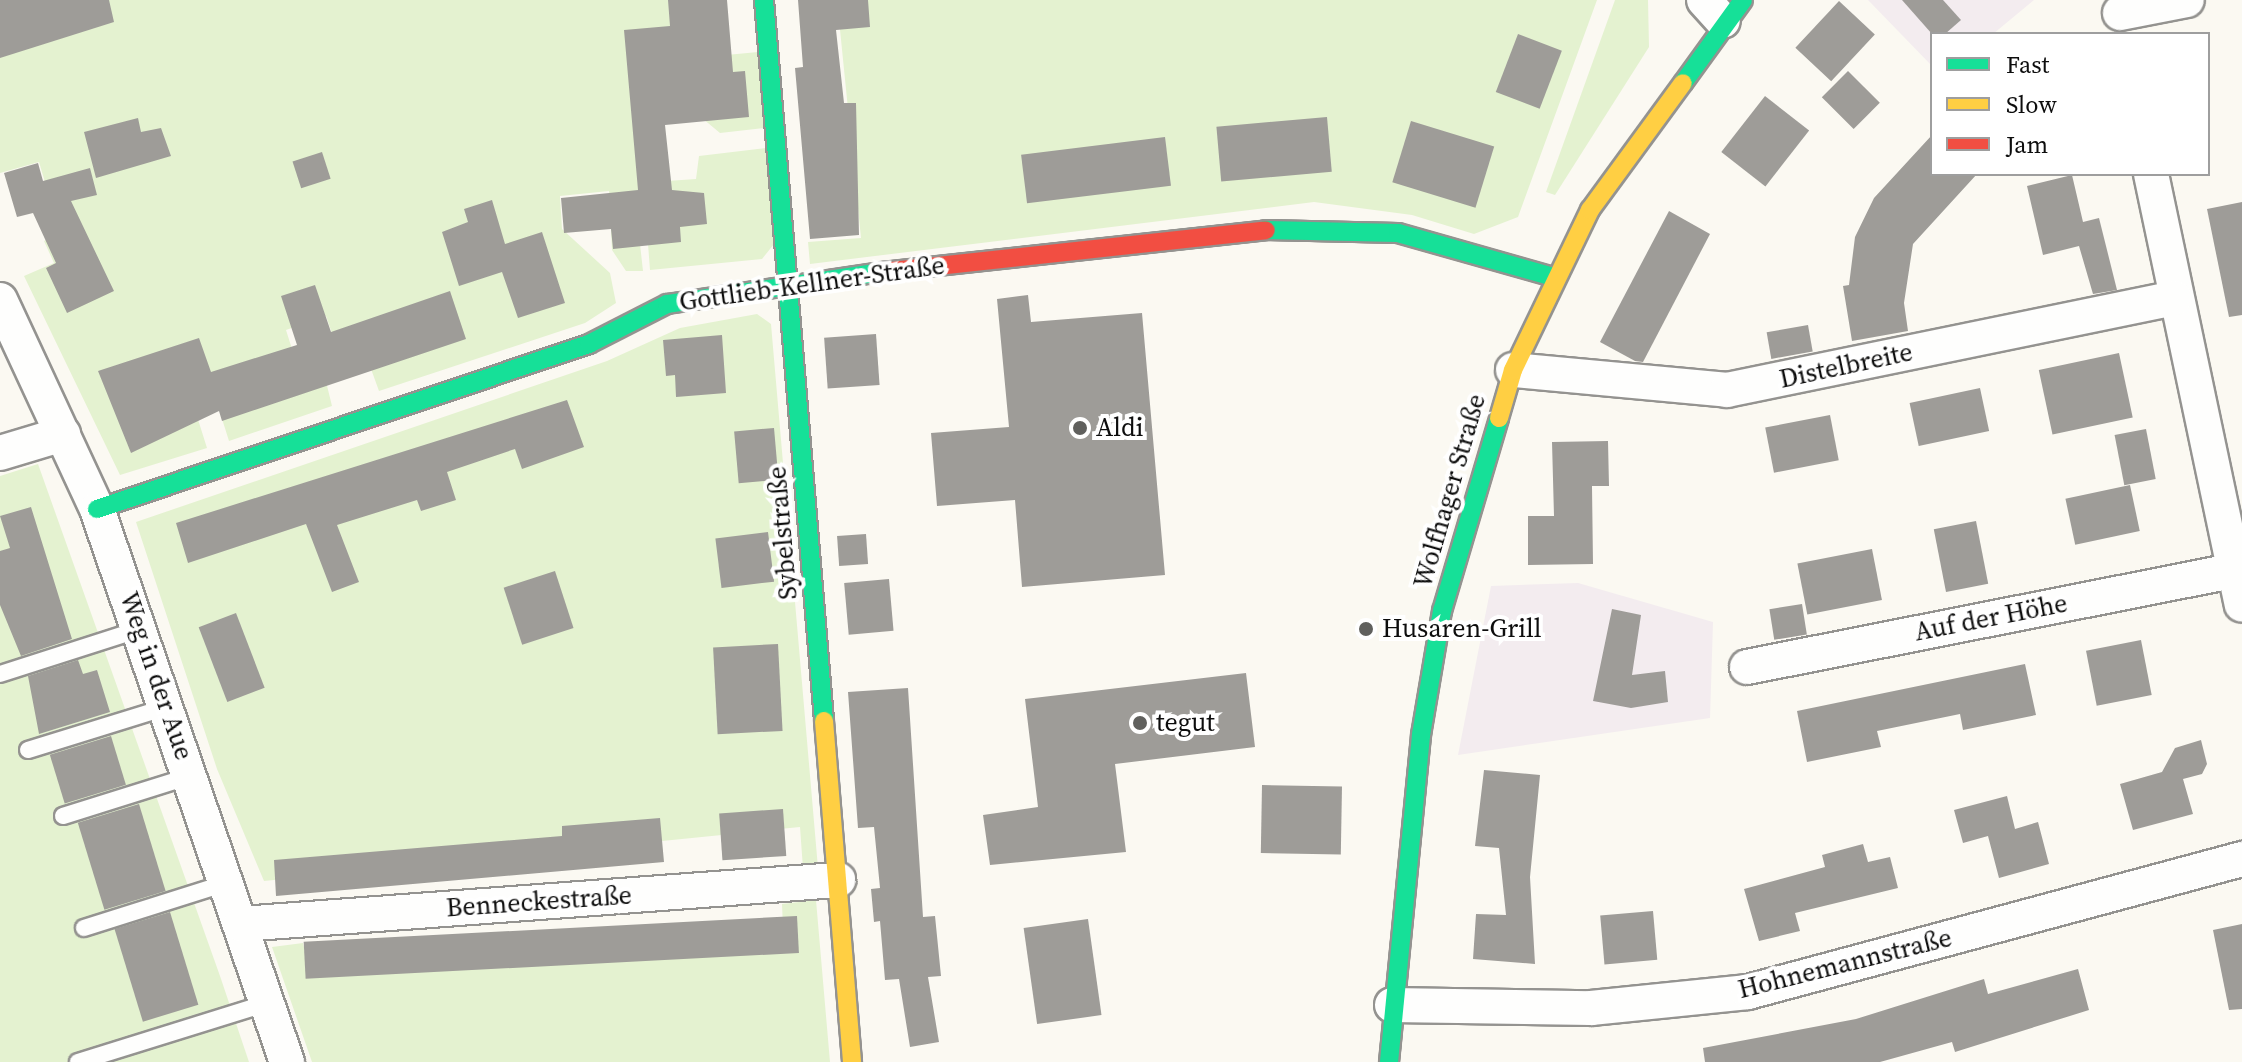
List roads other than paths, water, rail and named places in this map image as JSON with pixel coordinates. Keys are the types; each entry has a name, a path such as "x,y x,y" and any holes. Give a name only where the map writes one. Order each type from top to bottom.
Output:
{"street":[{"name":"Sybelstraße","path":"764,0 852,1062"},
{"path":"2117,16 2187,0"},
{"name":"Wolfhager Straße","path":"1389,1062 1392,1005 1442,611 1513,370 1554,277 1598,197 1723,7"},
{"path":"2151,176 2175,298 2231,503 2235,570 2242,604"},
{"name":"Gottlieb-Kellner-Straße","path":"97,509 589,344 667,304 788,282 1306,226 1398,233 1554,277"},
{"name":"Distelbreite","path":"1513,370 1727,390 2175,298"},
{"name":"Weg in der Aue","path":"0,300 97,509 287,1062"},
{"path":"0,453 63,434"},
{"name":"Auf der Höhe","path":"1747,667 2235,570"},
{"name":"Hohnemannstraße","path":"1392,1005 1591,1008 1748,992 2242,859"},
{"name":"Benneckestraße","path":"241,924 838,880"}],"lane":[{"path":"0,674 140,629"},
{"path":"28,750 167,707"},
{"path":"63,816 191,776"},
{"path":"84,928 227,883"},
{"path":"78,1062 267,1003"}],"place":[{"name":"Aldi","path":"1080,428"},
{"name":"Husaren-Grill","path":"1366,629"},
{"name":"tegut","path":"1140,723"}]}
